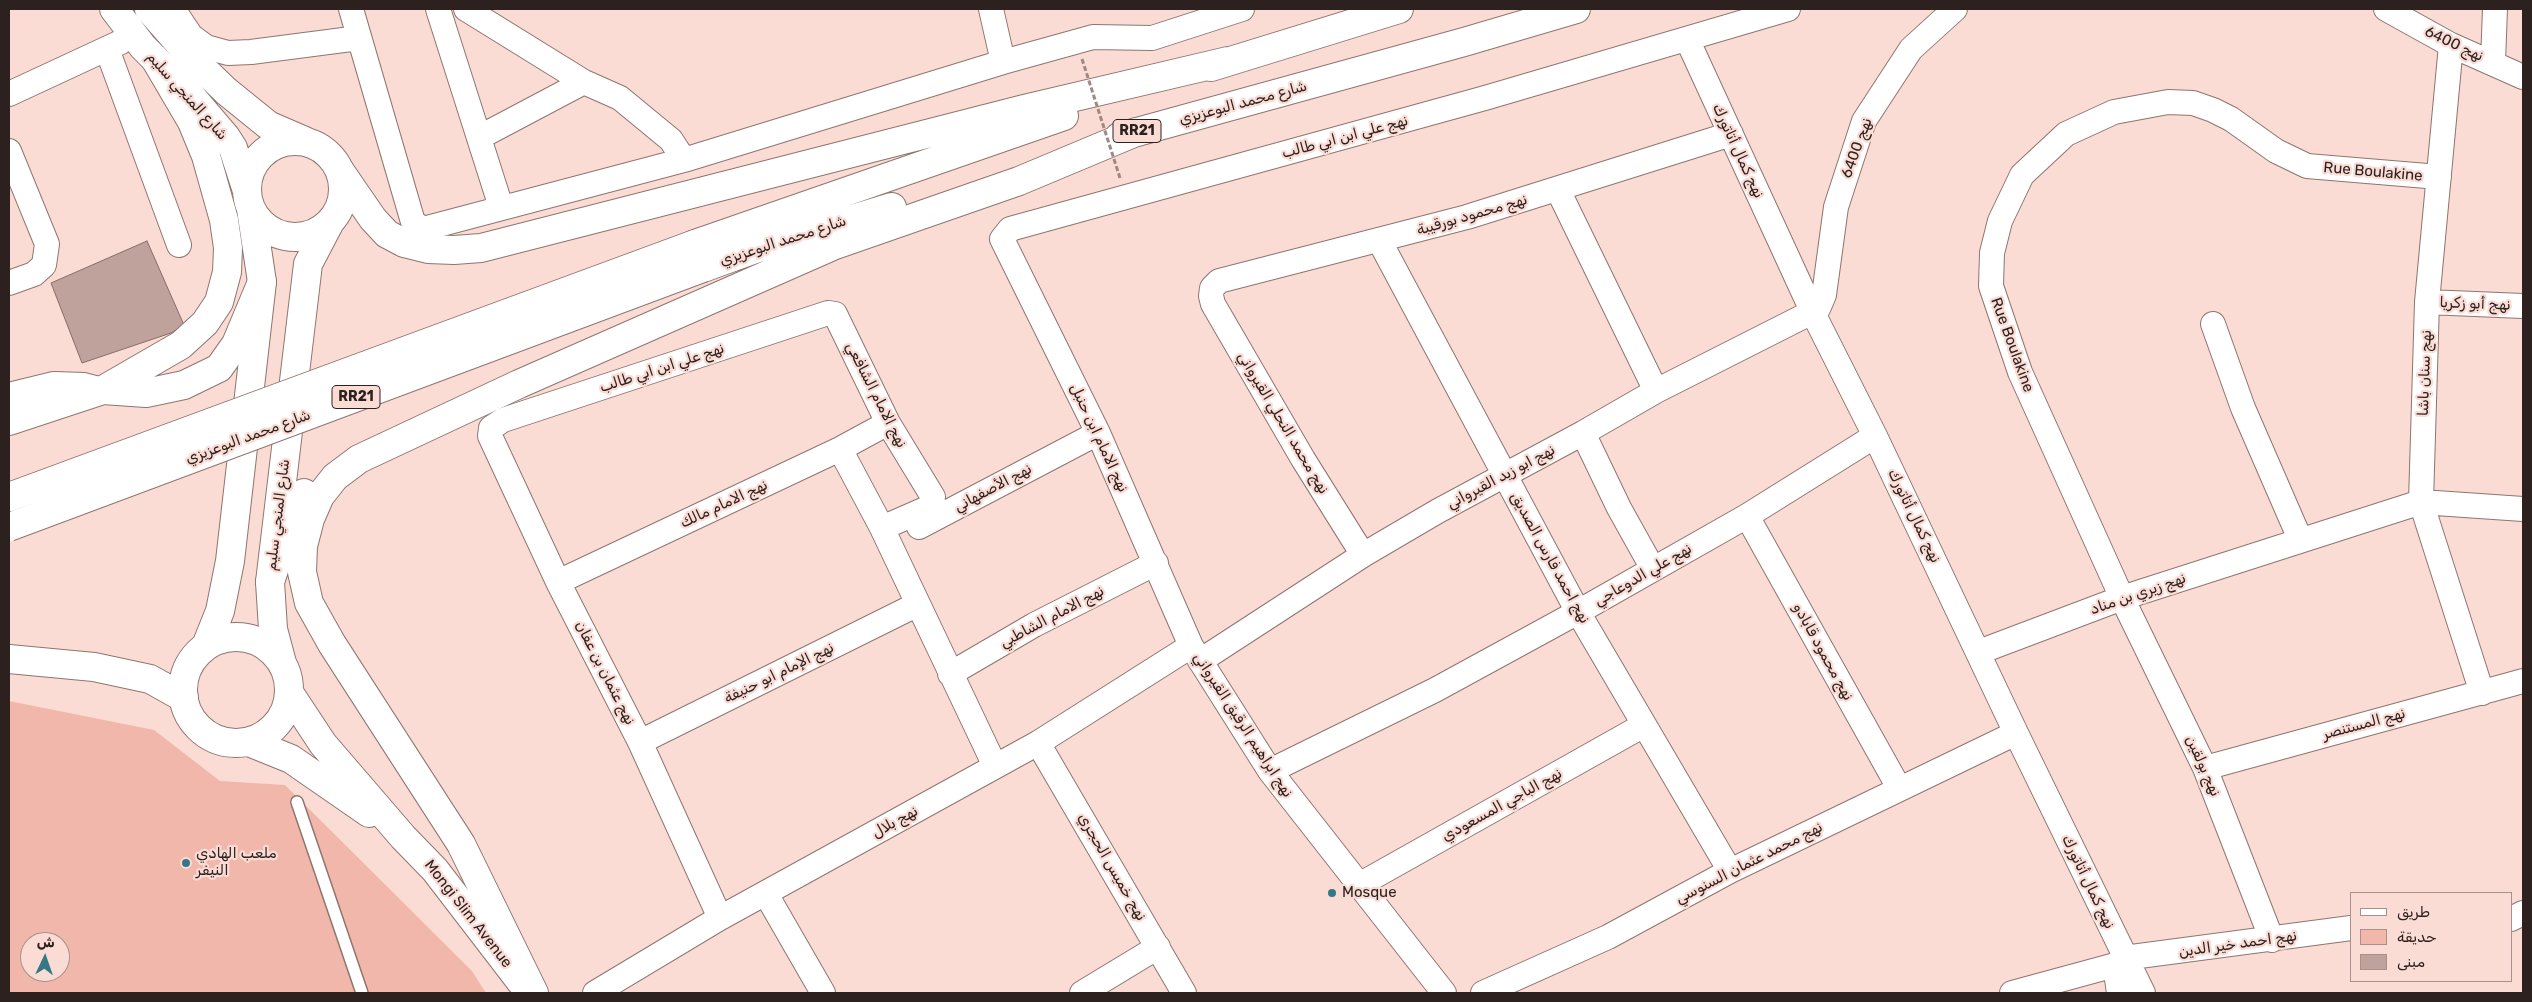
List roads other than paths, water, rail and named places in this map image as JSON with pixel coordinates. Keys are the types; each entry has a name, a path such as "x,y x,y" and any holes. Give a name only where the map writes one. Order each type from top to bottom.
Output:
{"main road":[{"name":"شارع المنجي سليم","path":"114,9 133,36 226,137 233,148 249,200 262,282 230,562 220,611 206,646"},
{"name":"شارع المنجي سليم","path":"150,9 193,59 226,91 268,125 323,150 340,171 342,198 338,211 330,222 308,264 270,582 273,629 288,678 290,694 323,744 403,837"},
{"name":"شارع محمد البوعزيزي","path":"9,527 1030,127 1228,61 1399,9"},
{"name":"شارع محمد البوعزيزي","path":"9,497 699,256 755,248 1136,132 1455,45 1576,9"},
{"path":"9,422 103,390 181,345 199,329 219,302 228,272 228,248 224,220 206,156 192,122 155,59"},
{"path":"340,171 372,219 388,234 404,243 428,249 481,248 1024,109 1228,61"},
{"path":"534,993 461,844 308,604 302,572 303,546 310,519 320,496 335,477 359,459 519,384 835,245 1019,181 1136,132"},
{"name":"شارع المنجي سليم","path":"310,144 288,142 266,150 252,168 249,200 260,222 272,231 287,236 303,236 318,232 330,222"},
{"path":"103,390 146,393 184,385 219,368 236,344 262,282"},
{"path":"270,582 293,512 308,486 328,465 352,446 384,430 519,384"},
{"name":"شارع المنجي سليم","path":"282,663 271,650 256,641 239,637 222,639 206,646 195,656 187,669 184,683 184,698 189,714 200,728 214,738 231,743 249,742 291,759 403,837"},
{"path":"9,659 94,667 150,679 184,698"},
{"path":"249,742 264,735 277,724 286,710 290,694"},
{"name":"Mongi Slim Avenue","path":"403,837 436,870 530,993"}],"street":[{"path":"173,9 191,36 206,47 228,53 251,52 359,38"},
{"path":"351,9 413,222 417,227 423,229 684,160 1003,62 1093,37 1152,38 1242,9"},
{"path":"438,9 501,207"},
{"path":"466,9 584,82 620,98 671,140 684,160"},
{"path":"991,9 1003,62"},
{"name":"نهج علي ابن ابي طالب","path":"1004,234 1010,229 1485,98 1788,9"},
{"name":"نهج 6400","path":"1813,313 1822,306 1836,207 1864,121 1911,49 1955,9"},
{"name":"نهج 6400","path":"2386,9 2451,45 2493,62 2523,77"},
{"path":"2493,62 2495,9"},
{"path":"9,94 133,36"},
{"name":"نهج كمال أتاتورك","path":"1687,39 1813,313 1876,436 1979,652 2120,962 2143,993"},
{"name":"نهج سنان باشا","path":"2451,45 2427,302 2421,502 2482,693"},
{"path":"107,49 179,245"},
{"path":"480,137 584,82"},
{"name":"Rue Boulakine","path":"2122,598 2020,372 1991,286 1992,253 2000,221 2022,175 2066,134 2114,112 2168,102 2194,103 2213,110 2231,119 2276,151 2307,166 2439,178"},
{"name":"نهج محمود بورقيبة","path":"1212,288 1219,282 1558,190 1730,134"},
{"path":"9,151 48,244 44,265 34,274 9,283"},
{"path":"1558,190 1656,391"},
{"name":"نهج الامام ابن حنبل","path":"1004,234 1003,244 1098,433 1195,653"},
{"name":"نهج احمد فارس الصديق","path":"1379,240 1578,612 1730,871"},
{"name":"نهج محمد النحلي القيرواني","path":"1212,288 1213,304 1303,459 1363,555"},
{"name":"نهج أبو زكريا","path":"2427,302 2523,306"},
{"name":"نهج علي ابن ابي طالب","path":"491,428 503,420 828,313 835,314"},
{"name":"نهج ابو زيد القيرواني","path":"1195,653 1504,474 1584,434 1656,391 1813,313"},
{"name":"نهج الامام الشافعي","path":"835,314 888,423 933,497 933,503 930,507 885,536"},
{"path":"2213,324 2243,408 2300,540"},
{"path":"9,395 54,384 84,385 103,390"},
{"name":"نهج الامام مالك","path":"558,582 840,449 888,423"},
{"name":"نهج عثمان بن عفان","path":"491,428 490,436 558,582 640,742 720,918"},
{"name":"نهج الأصفهاني","path":"885,536 1098,433"},
{"path":"1584,434 1619,508 1654,569"},
{"name":"نهج علي الدوعاجي","path":"1270,771 1436,690 1578,612 1747,516 1876,436"},
{"path":"840,449 885,536 995,766"},
{"name":"نهج زيري بن مناد","path":"1979,652 2122,598 2421,502 2523,509"},
{"name":"نهج محمود قابادو","path":"1747,516 1899,788"},
{"name":"نهج الامام الشاطبي","path":"950,674 1034,626 1156,563"},
{"name":"نهج بولقين","path":"2122,598 2205,768 2272,940"},
{"name":"نهج الإمام ابو حنيفة","path":"640,742 918,604"},
{"name":"نهج بلال","path":"595,993 720,918 1195,653"},
{"name":"نهج ابراهيم الرقيق القيرواني","path":"1195,653 1270,771 1444,993"},
{"name":"نهج المستنصر","path":"2205,768 2523,681"},
{"name":"نهج الباجي المسعودي","path":"1359,885 1644,725"},
{"name":"نهج محمد عثمان السنوسي","path":"1483,993 1608,937 1730,871 2016,733"},
{"name":"نهج خميس الحجري","path":"1038,742 1184,993"},
{"path":"766,894 823,993"},
{"name":"نهج احمد خير الدين","path":"2012,993 2120,962 2350,928"},
{"path":"1082,993 1158,947"},
{"path":"2119,993 2120,962"}],"lane":[{"path":"297,802 362,993"}],"place":[{"name":"ملعب الهادي النيفر","path":"186,863"},
{"name":"Mosque","path":"1332,893"}]}
